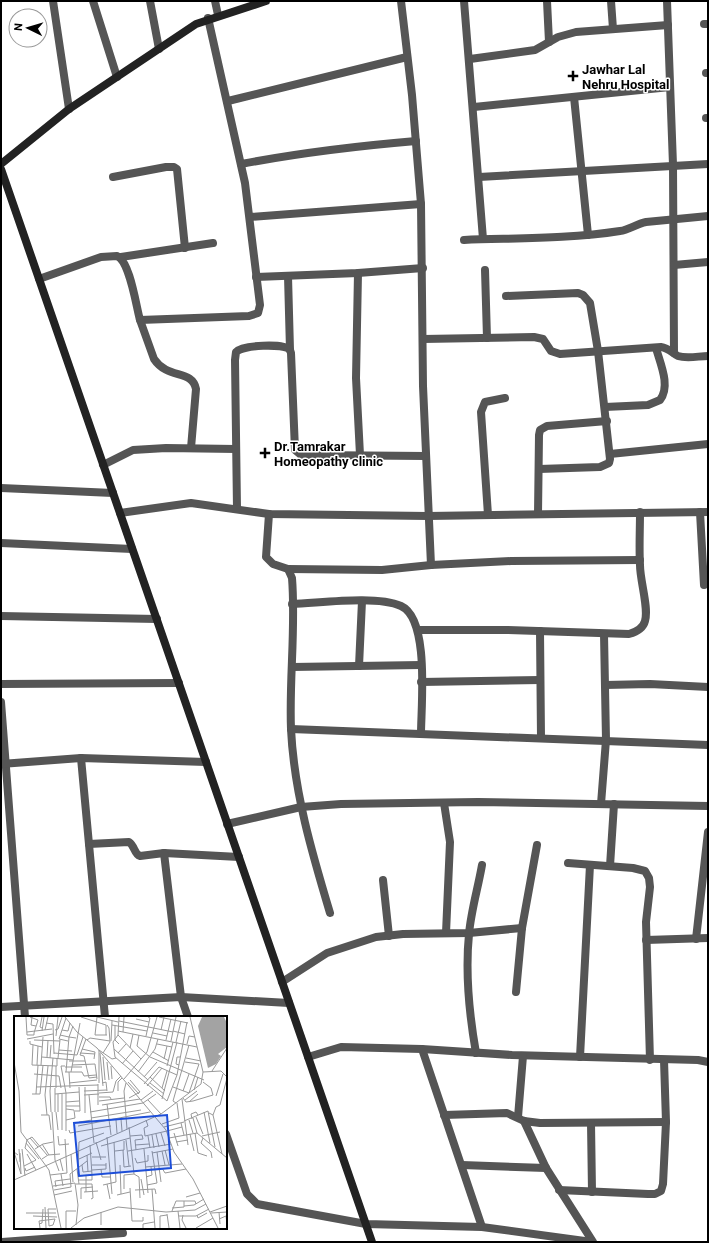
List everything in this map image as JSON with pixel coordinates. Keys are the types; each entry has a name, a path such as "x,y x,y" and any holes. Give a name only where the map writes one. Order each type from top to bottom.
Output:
{"street":[{"path":"53,1 69,109"},
{"path":"93,1 117,77"},
{"path":"150,1 159,49"},
{"path":"215,1 218,15"},
{"path":"1,164 69,109 196,24 208,18 266,1"},
{"path":"401,1 416,141 421,204 426,456 431,565"},
{"path":"464,1 474,107 483,239"},
{"path":"547,1 549,42"},
{"path":"611,1 613,29"},
{"path":"667,1 673,165 674,353"},
{"path":"140,320 255,315 258,313 260,305 250,217 241,164 228,100 208,18"},
{"path":"470,59 535,50 558,37 570,33 668,25"},
{"path":"228,100 407,57"},
{"path":"474,107 670,87"},
{"path":"574,97 588,235"},
{"path":"241,164 292,154 416,141"},
{"path":"479,177 708,164"},
{"path":"114,177 166,167 174,167 177,169 186,248"},
{"path":"1,169 372,1242"},
{"path":"250,217 421,204"},
{"path":"464,240 588,235 628,230 639,224 708,216"},
{"path":"39,279 101,257 121,257 212,243"},
{"path":"121,257 128,274 140,320 154,359 158,365 171,374 189,377 195,383 196,389 191,448"},
{"path":"674,265 708,262"},
{"path":"256,277 358,273 423,268"},
{"path":"485,270 487,338"},
{"path":"358,273 356,378 360,455"},
{"path":"288,276 295,450 301,455 426,456"},
{"path":"506,296 578,293 583,295 590,303 607,421 610,454 609,463 600,467 539,469"},
{"path":"423,339 539,337 546,341 552,351 560,354 667,348 683,357 708,356"},
{"path":"237,510 236,352 241,348 280,346 290,350"},
{"path":"605,407 648,405 660,400 665,388 656,348"},
{"path":"488,515 481,412 485,402 505,398"},
{"path":"538,514 539,435 542,427 607,421"},
{"path":"610,454 708,444"},
{"path":"103,465 133,450 191,448 236,449"},
{"path":"1,488 113,493"},
{"path":"120,513 191,503 269,514 428,516 704,512 704,585"},
{"path":"418,630 540,631 630,634 642,628 645,622 646,613 640,560 640,512"},
{"path":"269,514 266,557 272,564 288,569 382,570 431,565 512,561 640,560"},
{"path":"1,543 132,549"},
{"path":"288,569 292,578 291,729 295,774 301,807 330,913"},
{"path":"359,666 362,602"},
{"path":"292,604 380,602 403,607 410,614 418,630 421,645 421,734"},
{"path":"1,616 157,619"},
{"path":"540,631 541,738"},
{"path":"602,804 606,740 604,634"},
{"path":"292,667 421,665"},
{"path":"421,682 540,680"},
{"path":"1,684 179,683"},
{"path":"605,685 650,684 708,687"},
{"path":"1,702 3,764 25,1016"},
{"path":"291,729 708,744"},
{"path":"3,764 81,758 206,762"},
{"path":"81,758 105,1016"},
{"path":"228,824 301,807 341,804 444,803 708,806"},
{"path":"444,803 450,842 446,933"},
{"path":"610,866 614,804"},
{"path":"696,938 708,832"},
{"path":"89,844 126,841 132,844 136,854 140,856 164,853 239,857"},
{"path":"516,992 522,928 537,845"},
{"path":"164,853 181,998 188,1016"},
{"path":"568,863 641,870 648,874 650,887 646,922 646,940 650,1060"},
{"path":"476,1053 468,999 469,933 482,865"},
{"path":"580,1058 590,865"},
{"path":"383,880 389,936"},
{"path":"282,982 327,953 362,941 389,936 469,933 522,928"},
{"path":"646,940 708,938"},
{"path":"1,1007 181,998 289,1003"},
{"path":"308,1057 341,1047 422,1049 523,1056 698,1060 708,1062"},
{"path":"422,1049 482,1227"},
{"path":"523,1056 521,1119 546,1168 592,1242"},
{"path":"559,1190 655,1194 661,1191 663,1184 666,1122 664,1060"},
{"path":"444,1115 507,1113 521,1119 540,1123 666,1122"},
{"path":"591,1123 592,1192"},
{"path":"227,1137 247,1194 257,1204 366,1224 482,1227 568,1240 592,1242"},
{"path":"462,1165 546,1168"},
{"path":"2,1242 122,1231 123,1242"}],"place":[{"name":"Jawhar Lal Nehru Hospital","path":"573,76"},
{"name":"Dr.Tamrakar Homeopathy clinic","path":"265,453"}]}
